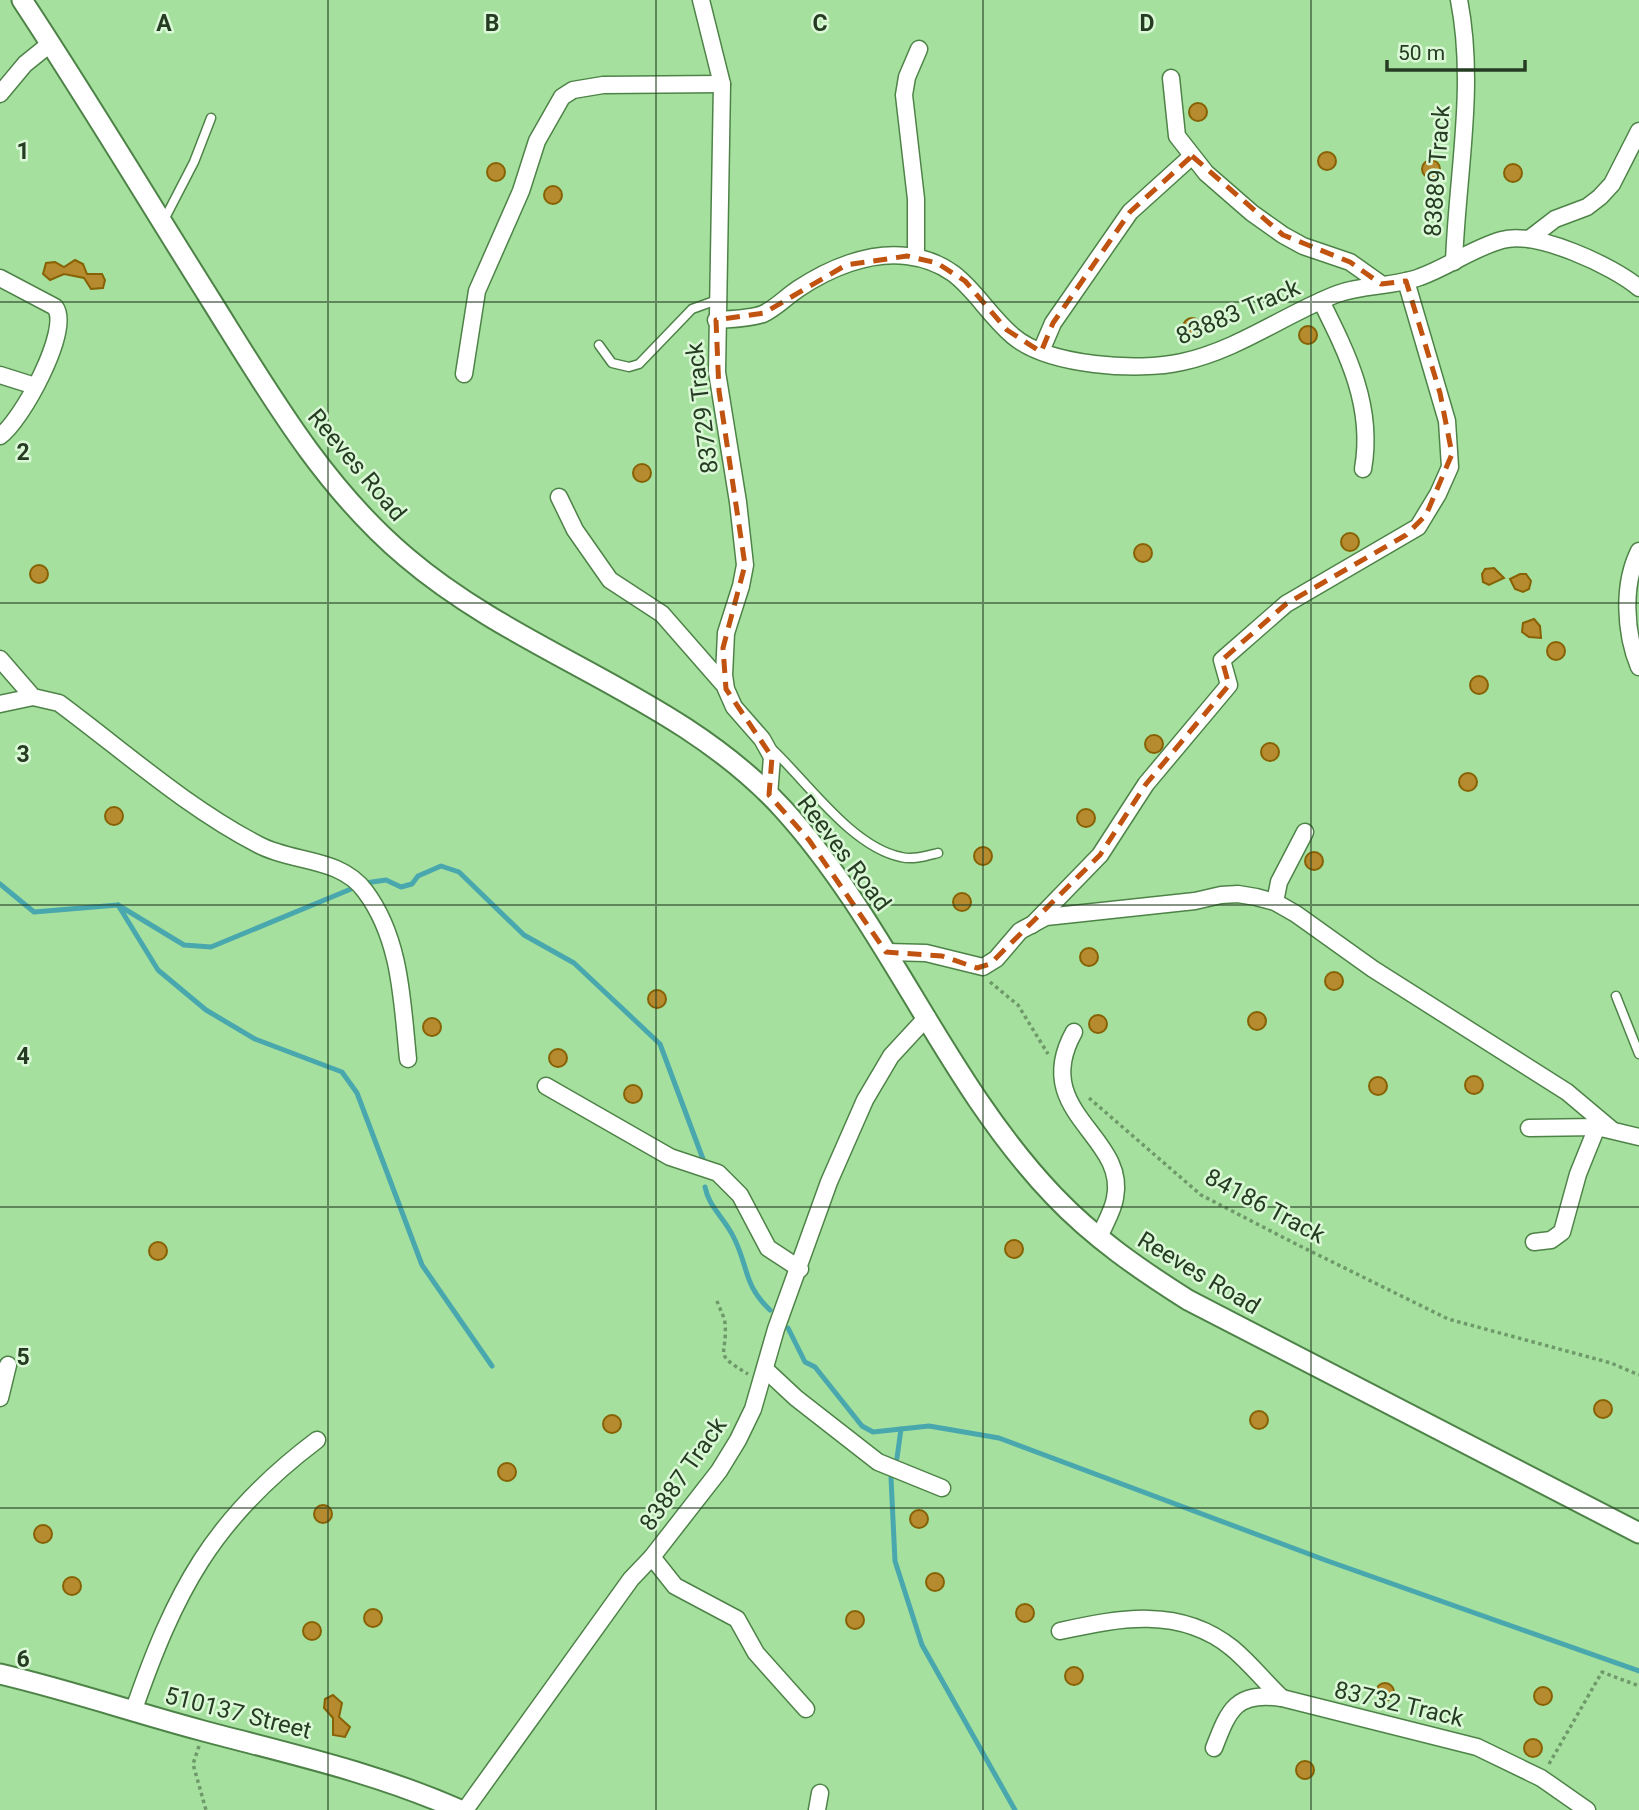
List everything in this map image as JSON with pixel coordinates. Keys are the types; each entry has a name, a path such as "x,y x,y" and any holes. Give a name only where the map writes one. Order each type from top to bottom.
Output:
{"street":[{"name":"Reeves Road","path":"22,0 285,417 338,489 368,523 432,578 481,611 654,708 716,750 769,795 836,875 926,1017 1019,1155 1051,1194 1129,1262 1188,1300 1639,1533"},
{"name":"83729 Track","path":"701,0 722,84 723,159 716,320 719,391 738,502 744,565 723,648 725,686 734,707 761,738 772,757 769,795"},
{"name":"83889 Track","path":"1454,262 1465,94 1460,0"},
{"path":"0,93 25,64 51,43"},
{"path":"916,257 916,199 904,95 907,77 919,49"},
{"path":"1171,78 1177,136 1192,156 1252,213 1283,234 1303,246 1350,262 1381,284"},
{"path":"464,374 477,291 521,191 537,141 562,97 573,90 603,85 722,84"},
{"path":"1529,239 1555,219 1587,206 1600,197 1612,184 1639,131"},
{"path":"1041,351 1053,323 1130,212 1192,156"},
{"name":"83883 Track","path":"716,320 764,313 818,277 846,265 875,257 916,257 945,267 965,281 1014,337 1041,351 1090,362 1133,367 1182,362 1230,346 1340,293 1406,281 1503,239 1529,239 1589,259 1639,288"},
{"path":"0,278 48,303 58,312 58,331 35,386 20,416 0,436"},
{"path":"1032,925 1100,855 1146,784 1229,685 1222,660 1286,604 1406,535 1426,515 1450,467 1452,454 1440,393 1406,281"},
{"path":"1321,301 1356,374 1366,427 1367,446 1363,469"},
{"path":"0,375 35,386"},
{"path":"559,498 575,530 610,580 662,614 725,686"},
{"path":"1639,551 1631,573 1628,596 1633,652 1639,667"},
{"path":"0,659 33,697"},
{"path":"0,704 33,697 59,703 152,777 255,843 285,856 326,864 354,878 375,908 392,945 408,1059"},
{"path":"1275,902 1279,882 1305,832"},
{"path":"886,952 942,956 969,966 983,967 996,959 1020,931 1046,918 1195,901 1221,895 1238,894 1275,902 1373,969 1567,1092 1604,1128"},
{"name":"83887 Track","path":"465,1810 631,1579 652,1557 731,1454 764,1376 776,1329 800,1269 829,1182 865,1100 891,1056 926,1017"},
{"path":"1074,1032 1062,1052 1060,1069 1069,1101 1110,1163 1115,1182 1115,1198 1099,1238"},
{"path":"546,1086 670,1157 718,1173 740,1195 768,1248 800,1269"},
{"path":"1529,1128 1604,1128 1639,1137"},
{"path":"1534,1242 1551,1240 1562,1232 1578,1174 1604,1128"},
{"path":"0,1398 8,1365"},
{"path":"764,1376 878,1462 942,1488"},
{"path":"133,1712 155,1649 177,1599 211,1542 236,1512 317,1440"},
{"path":"652,1557 675,1586 737,1619 756,1653 806,1709"},
{"path":"1060,1631 1136,1616 1196,1628 1231,1648 1282,1698"},
{"name":"510137 Street","path":"0,1674 203,1731 330,1762 415,1791 460,1810"},
{"name":"83732 Track","path":"1214,1748 1223,1724 1242,1701 1256,1695 1282,1698 1387,1727 1466,1743 1541,1778 1587,1810"},
{"path":"817,1810 820,1793"}],"lane":[{"path":"163,222 194,162 211,118"},
{"path":"599,345 612,363 629,367 639,364 692,309 717,300"},
{"path":"761,738 842,822 867,841 901,857 938,853"},
{"path":"1616,996 1639,1054"}],"path":[{"path":"985,979 1018,1005 1060,1069"},
{"name":"84186 Track","path":"1083,1093 1200,1195 1296,1244 1448,1319 1611,1363 1639,1375"},
{"path":"717,1301 725,1323 722,1353 726,1361 764,1376"},
{"path":"1541,1778 1602,1672 1639,1686"},
{"path":"203,1731 193,1764 206,1810"}],"highlighted area":[{"path":"1192,156 1283,235 1350,262 1381,284 1406,281 1440,393 1452,454 1426,515 1406,535 1286,604 1222,660 1229,685 1146,784 1100,855 990,964 977,968 942,956 886,952 809,840 769,795 772,757 726,689 723,648 745,565 719,391 716,320 764,313 846,265 907,256 937,263 965,281 1007,330 1041,352 1053,323 1130,212"}],"building":[{"path":"1194,103 1202,103 1207,112 1205,119 1194,121 1189,116 1189,108"},
{"path":"1323,152 1331,152 1336,161 1334,168 1323,170 1318,165 1318,157"},
{"path":"1427,160 1435,160 1440,169 1438,176 1427,178 1422,173 1422,165"},
{"path":"492,163 500,163 505,172 503,179 492,181 487,176 487,168"},
{"path":"1509,164 1517,164 1522,173 1520,180 1509,182 1504,177 1504,169"},
{"path":"549,186 557,186 562,195 560,202 549,204 544,199 544,191"},
{"path":"75,260 83,264 87,274 102,274 105,280 103,288 91,289 84,278 64,274 50,280 43,274 46,263 55,262 64,267"},
{"path":"1188,318 1196,318 1201,327 1199,334 1188,336 1183,331 1183,323"},
{"path":"1304,326 1312,326 1317,335 1315,342 1304,344 1299,339 1299,331"},
{"path":"638,464 646,464 651,473 649,480 638,482 633,477 633,469"},
{"path":"1346,533 1354,533 1359,542 1357,549 1346,551 1341,546 1341,538"},
{"path":"1139,544 1147,544 1152,553 1150,560 1139,562 1134,557 1134,549"},
{"path":"35,565 43,565 48,574 46,581 35,583 30,578 30,570"},
{"path":"1494,568 1504,578 1489,585 1483,582 1482,574 1485,569"},
{"path":"1526,574 1531,581 1529,589 1523,592 1515,589 1510,579"},
{"path":"1534,619 1540,626 1541,638 1529,637 1522,632 1523,623"},
{"path":"1552,642 1560,642 1565,651 1563,658 1552,660 1547,655 1547,647"},
{"path":"1479,676 1486,678 1486,692 1479,694 1472,692 1470,685 1472,678"},
{"path":"1150,735 1158,735 1163,744 1161,751 1150,753 1145,748 1145,740"},
{"path":"1266,743 1274,743 1279,752 1277,759 1266,761 1261,756 1261,748"},
{"path":"1464,773 1472,773 1477,782 1475,789 1464,791 1459,786 1459,778"},
{"path":"110,807 118,807 123,816 121,823 110,825 105,820 105,812"},
{"path":"1082,809 1090,809 1095,818 1093,825 1082,827 1077,822 1077,814"},
{"path":"979,847 987,847 992,856 990,863 979,865 974,860 974,852"},
{"path":"1310,852 1318,852 1323,861 1321,868 1310,870 1305,865 1305,857"},
{"path":"958,893 966,893 971,902 969,909 958,911 953,906 953,898"},
{"path":"1085,948 1093,948 1098,957 1096,964 1085,966 1080,961 1080,953"},
{"path":"1330,972 1338,972 1343,981 1341,988 1330,990 1325,985 1325,977"},
{"path":"653,990 661,990 666,999 664,1006 653,1008 648,1003 648,995"},
{"path":"1257,1012 1265,1017 1266,1021 1261,1029 1257,1030 1249,1025 1248,1021 1253,1013"},
{"path":"1094,1015 1102,1015 1107,1024 1105,1031 1094,1033 1089,1028 1089,1020"},
{"path":"428,1018 436,1018 441,1027 439,1034 428,1036 423,1031 423,1023"},
{"path":"554,1049 562,1049 567,1058 565,1065 554,1067 549,1062 549,1054"},
{"path":"1470,1076 1478,1076 1483,1085 1481,1092 1470,1094 1465,1089 1465,1081"},
{"path":"1374,1077 1382,1077 1387,1086 1385,1093 1374,1095 1369,1090 1369,1082"},
{"path":"629,1085 637,1085 642,1094 640,1101 629,1103 624,1098 624,1090"},
{"path":"1010,1240 1018,1240 1023,1249 1021,1256 1010,1258 1005,1253 1005,1245"},
{"path":"154,1242 162,1242 167,1251 165,1258 154,1260 149,1255 149,1247"},
{"path":"1599,1400 1607,1400 1612,1409 1610,1416 1599,1418 1594,1413 1594,1405"},
{"path":"1255,1411 1263,1411 1268,1420 1266,1427 1255,1429 1250,1424 1250,1416"},
{"path":"608,1415 616,1415 621,1424 619,1431 608,1433 603,1428 603,1420"},
{"path":"503,1463 511,1463 516,1472 514,1479 503,1481 498,1476 498,1468"},
{"path":"323,1505 331,1510 332,1514 327,1522 323,1523 315,1518 314,1514 319,1506"},
{"path":"915,1510 923,1510 928,1519 926,1526 915,1528 910,1523 910,1515"},
{"path":"39,1525 47,1525 52,1534 50,1541 39,1543 34,1538 34,1530"},
{"path":"931,1573 939,1573 944,1582 942,1589 931,1591 926,1586 926,1578"},
{"path":"68,1577 76,1577 81,1586 79,1593 68,1595 63,1590 63,1582"},
{"path":"1025,1604 1032,1606 1032,1620 1025,1622 1018,1620 1016,1613 1018,1606"},
{"path":"369,1609 377,1609 382,1618 380,1625 369,1627 364,1622 364,1614"},
{"path":"851,1611 859,1611 864,1620 862,1627 851,1629 846,1624 846,1616"},
{"path":"308,1622 316,1622 321,1631 319,1638 308,1640 303,1635 303,1627"},
{"path":"1070,1667 1078,1667 1083,1676 1081,1683 1070,1685 1065,1680 1065,1672"},
{"path":"1381,1683 1389,1683 1394,1692 1392,1699 1381,1701 1376,1696 1376,1688"},
{"path":"1539,1687 1547,1687 1552,1696 1550,1703 1539,1705 1534,1700 1534,1692"},
{"path":"333,1695 342,1703 339,1717 350,1727 345,1737 333,1735 333,1718 324,1708 325,1699"},
{"path":"1529,1739 1537,1739 1542,1748 1540,1755 1529,1757 1524,1752 1524,1744"},
{"path":"1305,1761 1312,1763 1312,1777 1305,1779 1298,1777 1296,1770 1298,1763"}],"waterway":[{"path":"365,883 386,880 401,887 412,884 418,876 441,866 459,872 524,935 574,963 660,1044 703,1159"},
{"path":"0,884 34,912 118,905 184,945 211,947 351,889"},
{"path":"118,905 158,970 206,1010 255,1039 342,1072 357,1093 422,1265 492,1366"},
{"path":"705,1187 710,1201 734,1238 755,1292 770,1310"},
{"path":"788,1328 805,1362 815,1367 862,1426 873,1432 929,1426 999,1438 1325,1560 1639,1671"},
{"path":"897,1458 901,1429"},
{"path":"891,1478 895,1561 922,1645 1015,1810"}]}
